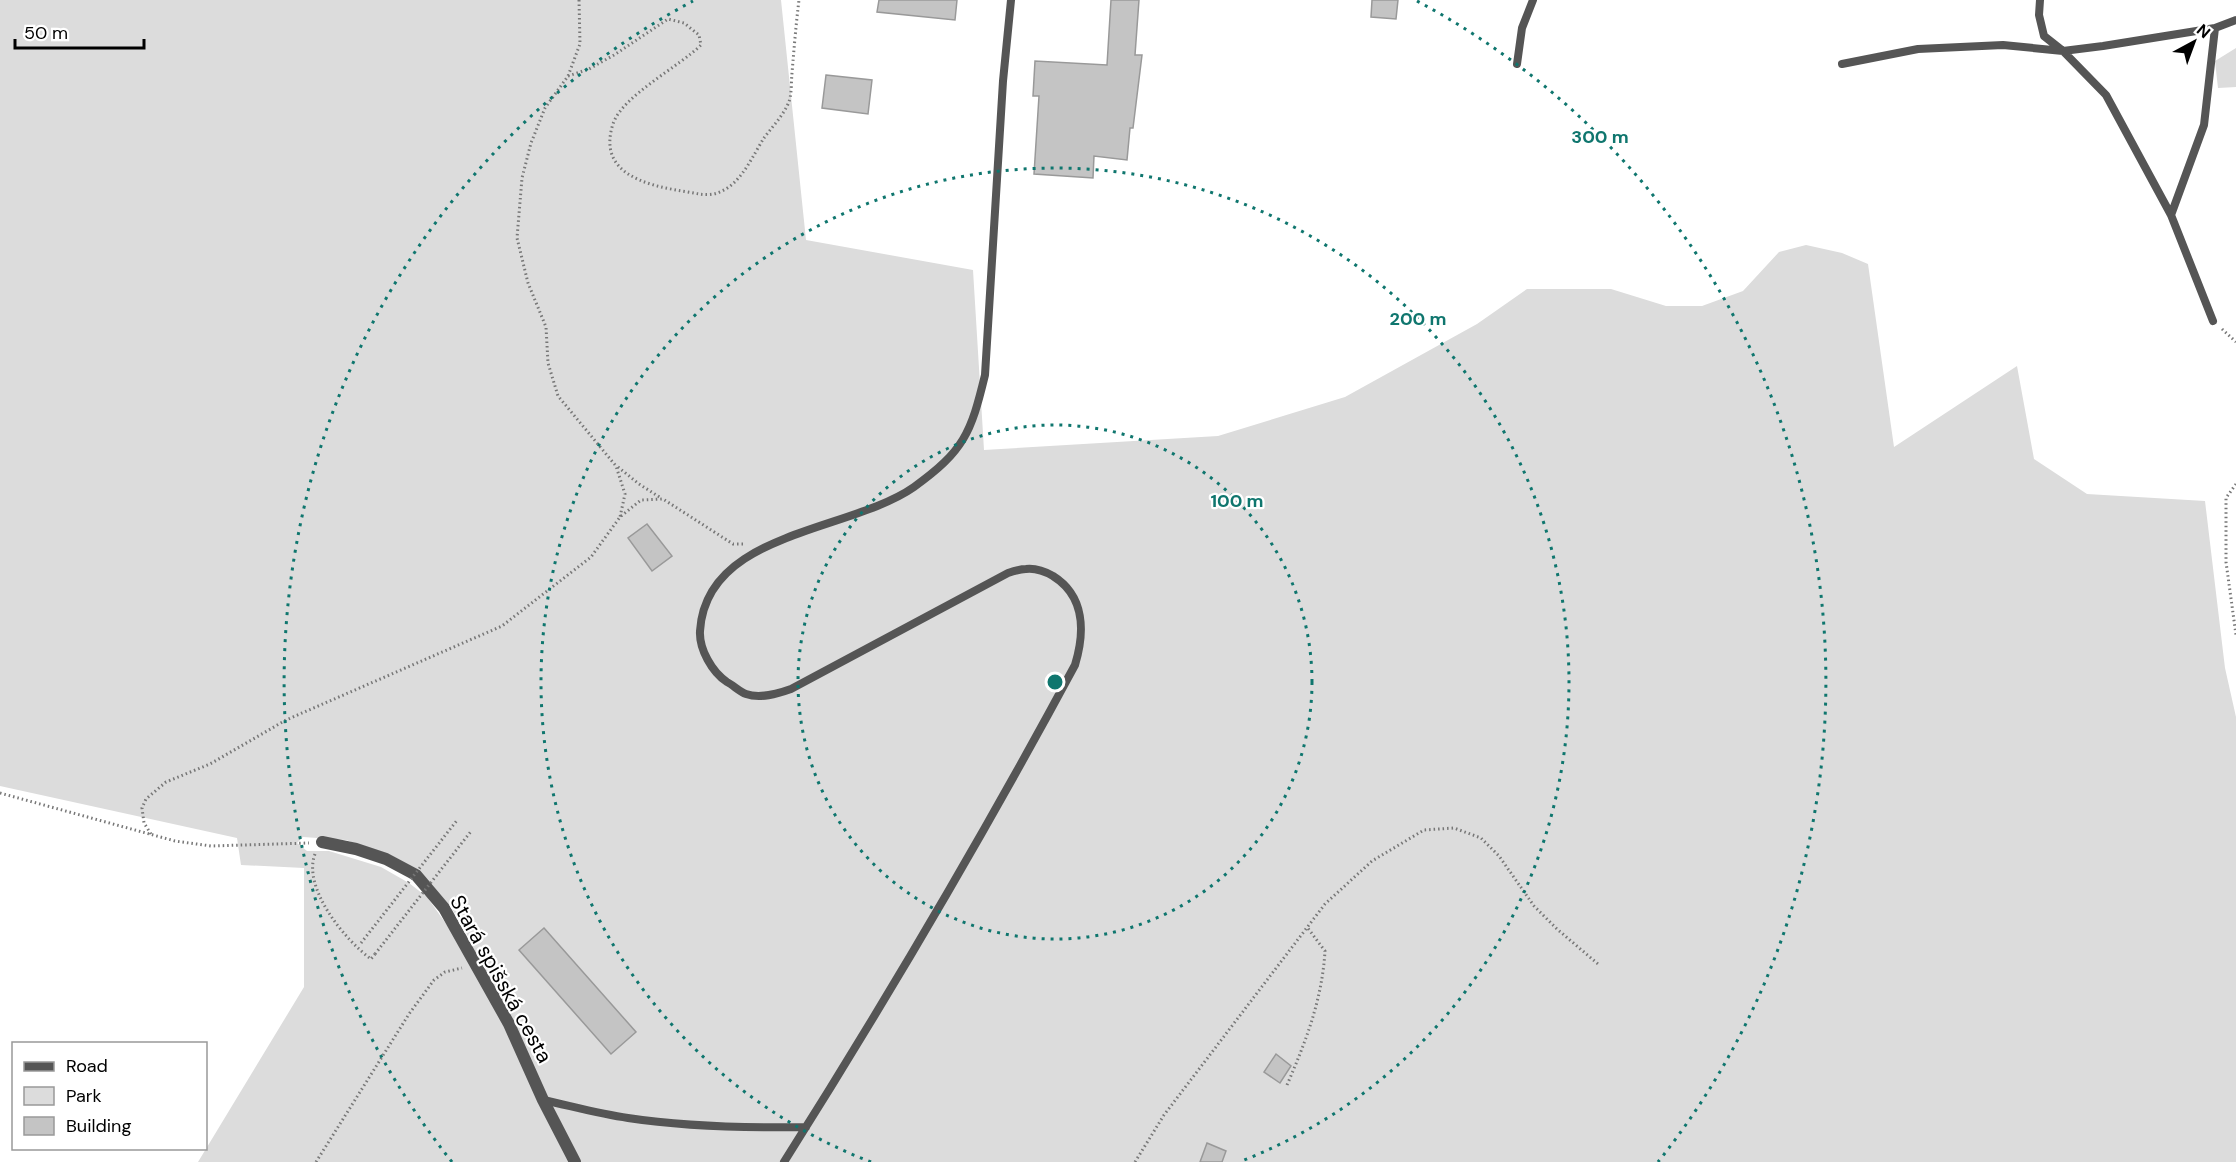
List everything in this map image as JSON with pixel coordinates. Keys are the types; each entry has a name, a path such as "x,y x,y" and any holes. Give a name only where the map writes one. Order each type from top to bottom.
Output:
{"street":[{"name":"Stará spišská cesta","path":"322,842 356,849 386,859 416,875 444,908 509,1024 543,1100 575,1162"}],"lane":[{"path":"784,1162 877,1014 937,911 1070,674 1082,644 1081,618 1075,597 1061,581 1048,573 1028,568 1008,573 790,689 770,696 746,694 723,679 707,659 699,637 701,615 712,588 735,566 767,546 884,502 912,488 957,449 969,432 976,414 985,375 1003,81 1011,0"},
{"path":"1517,64 1522,28 1533,0"},
{"path":"2040,0 2039,15 2044,36 2063,51 2106,96 2171,214 2213,321"},
{"path":"1842,64 1918,49 2003,45 2063,51 2215,28 2236,20"},
{"path":"2171,214 2204,125 2215,28"},
{"path":"543,1100 626,1118 674,1124 726,1127 807,1127"}],"path":[{"path":"579,0 580,44 568,76 545,108 531,143 522,178 517,238 528,283 546,327 549,363 558,396 616,466 639,484 733,544 767,546"},
{"path":"568,76 606,60 668,19 684,23 699,35 701,45 622,109 614,123 611,141 613,157 624,173 662,188 708,195 723,191 738,179 789,103 799,0"},
{"path":"2227,333 2236,342"},
{"path":"616,466 625,494 620,517"},
{"path":"2236,484 2226,498 2226,562 2236,635"},
{"path":"151,834 144,823 141,808 146,799 166,782 210,764 286,720 502,626 591,557 620,517 641,500 663,499"},
{"path":"0,793 175,841 211,846 322,842"},
{"path":"356,948 458,819"},
{"path":"1135,1162 1164,1115 1325,904 1372,861 1424,830 1454,828 1481,838 1499,855 1534,906 1598,964"},
{"path":"322,842 313,857 312,870 315,887 324,904 356,948 371,959 472,830"},
{"path":"1287,1085 1307,1038 1324,981 1325,951 1307,927"},
{"path":"316,1162 409,1014 434,980 458,968 476,968"}],"green space":[{"path":"0,0 781,0 806,240 973,270 984,450 1218,436 1345,397 1477,324 1527,289 1611,289 1666,306 1702,306 1743,291 1779,252 1806,245 1842,253 1868,264 1894,447 2017,366 2034,459 2087,494 2205,501 2225,668 2236,717 2236,1162 198,1162 304,987 304,868 241,865 237,838 0,786","holes":["303,837 346,840 391,855 420,872 451,907 469,938 476,966 427,897 409,883 381,867 329,851 307,851 297,843"]},
{"path":"2236,48 2236,87 2218,88 2215,61"}],"building":[{"path":"879,0 957,0 955,20 877,12"},
{"path":"1111,0 1139,0 1135,55 1142,55 1127,160 1094,156 1093,178 1034,174 1039,96 1033,96 1035,61 1107,65"},
{"path":"1372,0 1398,0 1396,19 1371,17"},
{"path":"826,75 872,80 868,114 822,108"},
{"path":"647,524 672,556 652,571 628,538"},
{"path":"544,928 636,1032 611,1054 519,950"},
{"path":"1276,1054 1291,1066 1280,1083 1264,1072"},
{"path":"1207,1143 1226,1151 1222,1162 1200,1162"}]}
